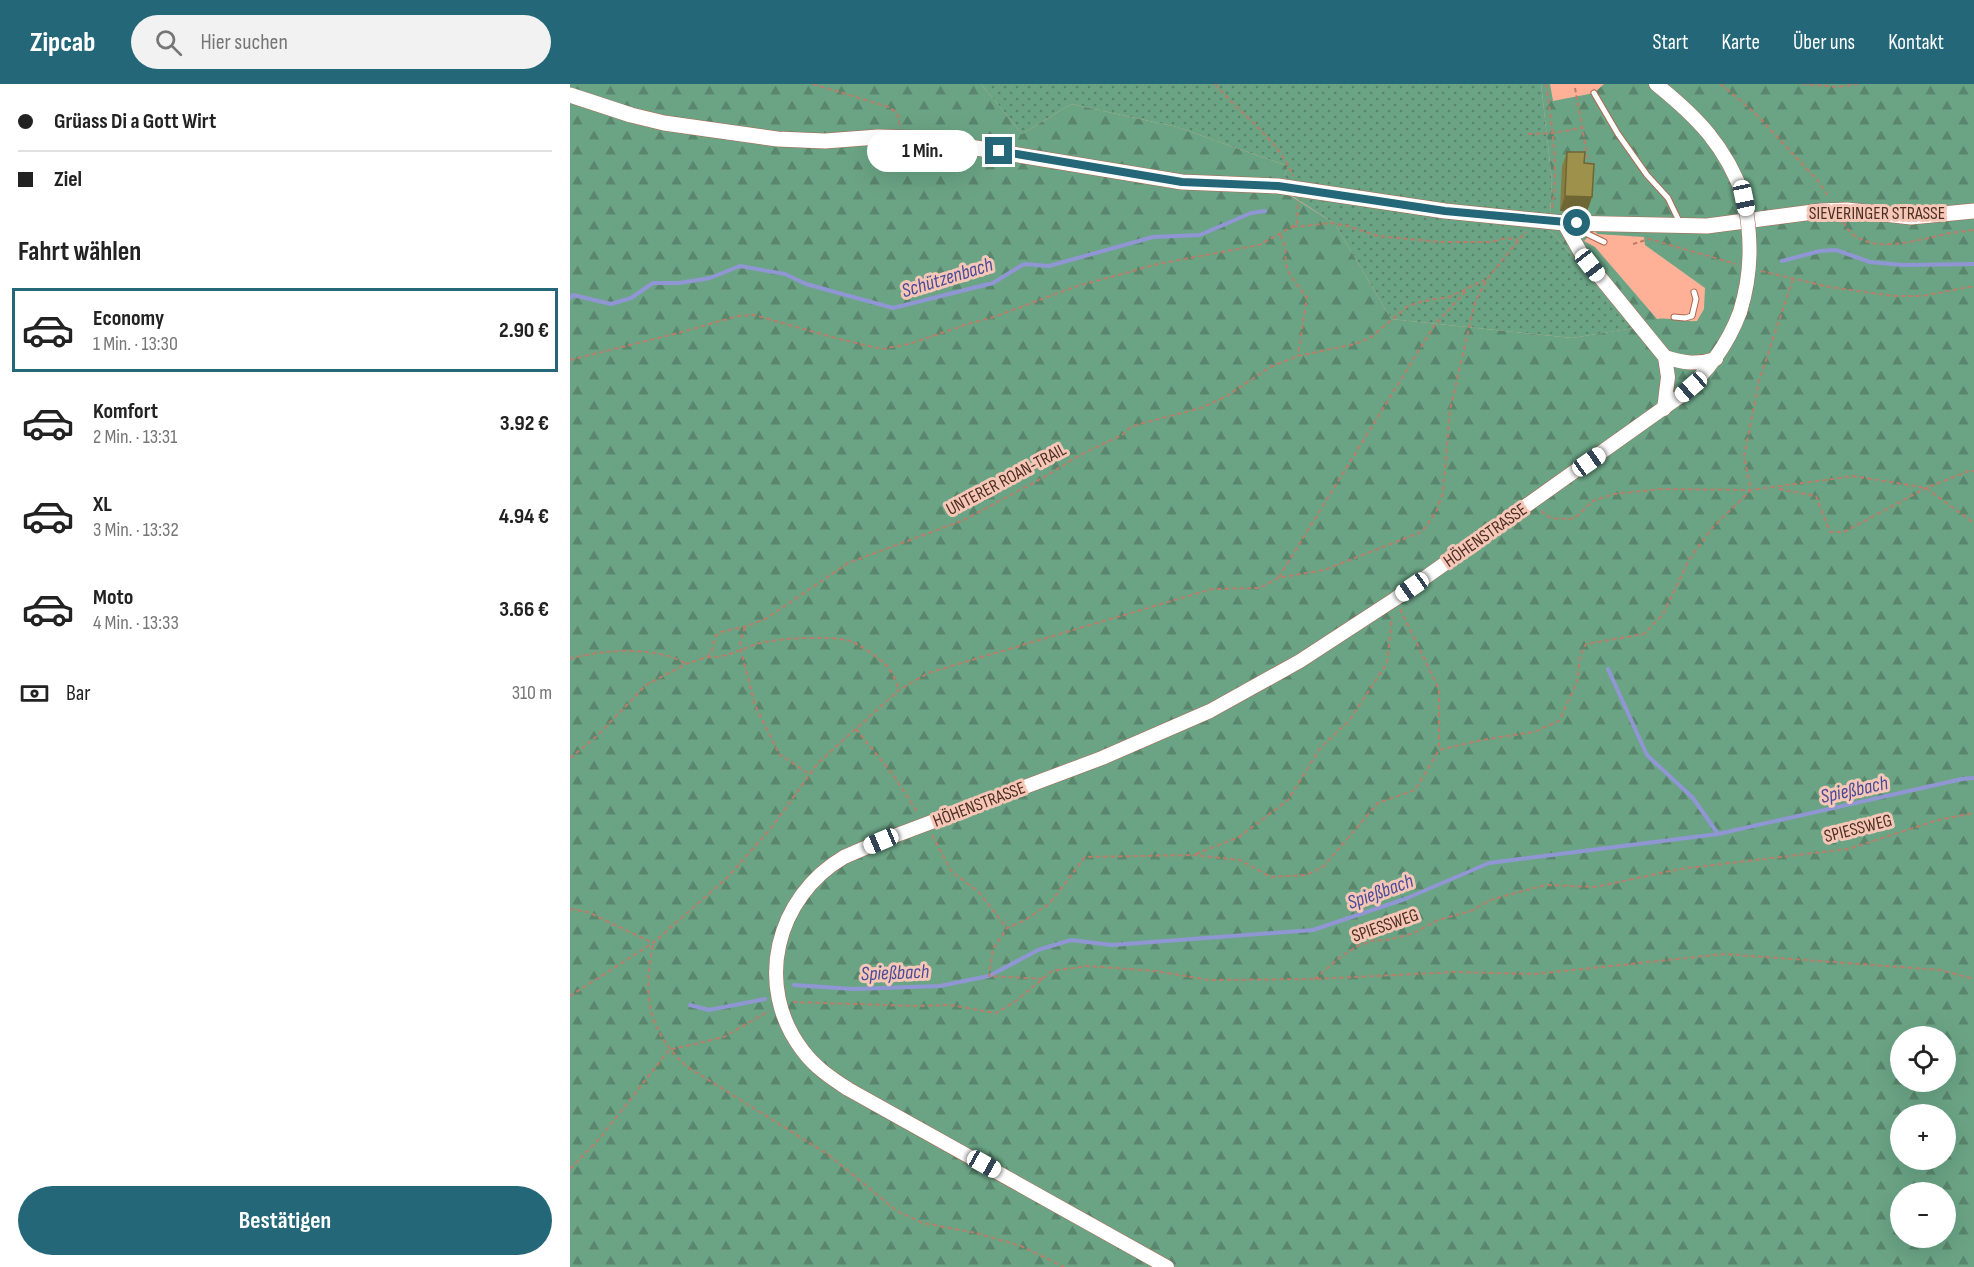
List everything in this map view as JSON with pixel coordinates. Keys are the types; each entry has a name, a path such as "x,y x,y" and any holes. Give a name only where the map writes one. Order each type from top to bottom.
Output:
{"main road":[{"name":"SIEVERINGER STRASSE","path":"570,95 664,123 777,139 825,141 900,137 933,140 1182,182 1255,184 1297,188 1445,211 1564,223 1682,227 1729,224 1804,212 1836,210 1911,217 1974,211"}],"street":[{"name":"HÖHENSTRASSE","path":"1167,1267 830,1077 801,1049 788,1026 780,1004 776,976 779,942 792,909 810,884 844,857 1102,758 1210,711 1300,661 1395,599 1664,409 1691,387 1716,359 1729,339 1740,312 1748,285 1751,253 1750,231 1744,198 1732,167 1714,138 1695,117 1656,84"},
{"path":"1564,223 1582,255 1665,357 1668,377 1664,409"},
{"path":"1665,357 1687,363 1716,359"}],"lane":[{"path":"1594,93 1618,135 1668,198 1682,227"},
{"path":"1564,223 1604,242"},
{"path":"1674,317 1692,316 1696,308 1694,292"}],"path":[{"path":"813,84 889,107 897,113 900,137"},
{"path":"570,360 738,316 754,315 882,349 909,344 994,317 1074,286 1158,264 1259,245 1297,224 1299,202 1297,188 1289,164 1215,84"},
{"path":"1545,221 1551,215 1555,189 1553,133 1546,84"},
{"path":"1721,84 1746,104 1803,164 1818,181 1845,226 1857,238 1879,244 1912,242 1974,230"},
{"path":"1802,84 1838,87 1858,84"},
{"path":"1575,88 1589,165"},
{"path":"1528,134 1582,128"},
{"path":"570,996 654,943 727,878 772,827 818,763 899,690 928,673 1212,590 1260,588 1278,578 1324,570 1419,533 1437,510 1443,492 1450,410 1472,309 1478,293 1488,278 1518,240 1507,238 1490,242 1430,241 1378,236 1331,223 1292,228"},
{"path":"1279,234 1286,246 1287,268 1307,297 1298,356"},
{"path":"1633,244 1649,239 1745,267"},
{"path":"1755,270 1829,287 1893,296 1922,296 1974,286"},
{"name":"UNTERER ROAN-TRAIL","path":"707,657 712,651 715,637 720,632 745,627 767,618 848,563 964,520 1080,455 1122,435 1132,426 1201,408 1227,396 1270,367 1298,356 1355,344 1370,338 1408,306 1449,297 1488,278"},
{"path":"1751,490 1744,457 1759,381 1793,279"},
{"path":"1278,578 1434,326 1470,287"},
{"path":"1776,488 1816,496 1830,532 1844,532 1926,488 1974,471"},
{"path":"1533,502 1551,518 1568,519 1575,518 1593,501 1614,494 1661,489 1751,490 1854,476 1926,488 1974,523"},
{"path":"1439,750 1482,740 1534,732 1558,721 1577,682 1580,656 1586,644 1644,634 1663,614 1690,558 1713,527 1751,490"},
{"path":"1043,979 989,976 993,949 1007,928 1024,921 1050,903 1085,857 1193,855 1240,860 1271,877 1306,875 1323,867 1378,803 1415,790 1439,750 1439,689 1395,599"},
{"path":"1193,855 1239,837 1288,800 1321,747 1349,721 1386,663 1395,599"},
{"path":"745,627 740,642 741,651 755,705 780,754 808,774"},
{"path":"570,758 597,736 646,686 686,664 707,657 741,651 760,643 803,639 849,640 889,668 899,690"},
{"path":"570,659 584,655 644,651 676,657 686,664"},
{"path":"856,729 894,776 926,824 952,872 978,891 1007,928"},
{"name":"SPIESSWEG","path":"1315,979 1339,958 1358,946 1414,933 1438,920 1470,911 1493,899 1546,885 1595,887 1680,869 1848,849 1938,820 1974,813"},
{"path":"570,909 588,912 654,943"},
{"path":"654,943 648,987 653,1020 669,1050 686,1066 829,1155 897,1211 923,1223 976,1233 1021,1246 1064,1267"},
{"path":"570,1169 600,1138 669,1050 724,1037 780,1004 812,1001 915,1006 950,1005 996,1013 1016,1001 1052,971 1088,966 1156,971 1209,980 1315,979 1454,972 1535,974 1725,954 1940,970 1974,979"}],"green space":[{"path":"570,84 981,84 1022,134 1071,104 1177,127 1288,166 1280,189 1335,224 1391,319 1572,338 1634,328 1556,236 1549,231 1552,181 1541,84 1550,84 1553,101 1594,93 1604,84 1974,84 1974,1267 570,1267","holes":["1595,230 1597,234 1644,237 1645,245 1705,288 1704,309 1697,321 1657,319 1595,247 1584,241"]},
{"path":"981,84 1541,84 1552,181 1549,231 1556,236 1593,282 1635,328 1572,338 1391,319 1335,224 1280,188 1288,166 1177,127 1071,104 1022,134"}],"building":[{"path":"1567,152 1585,152 1584,163 1594,164 1592,197 1565,196"}],"waterway":[{"name":"Schützenbach","path":"570,298 573,295 611,304 631,298 653,283 679,283 710,278 740,266 785,274 806,284 893,308 993,283 1024,264 1049,266 1153,237 1200,235 1251,213 1265,211"},
{"path":"1782,261 1820,251 1836,250 1870,262 1903,265 1974,264"},
{"path":"1608,669 1647,755 1693,798 1718,834"},
{"name":"Spießbach","path":"794,985 853,989 940,986 989,976 1038,950 1071,940 1112,945 1313,930 1405,899 1489,863 1718,834 1974,778"},
{"name":"Spießbach","path":"690,1005 709,1010 765,999"}],"route":[{"path":"999,151 1182,182 1278,186 1445,211 1577,223"}]}
